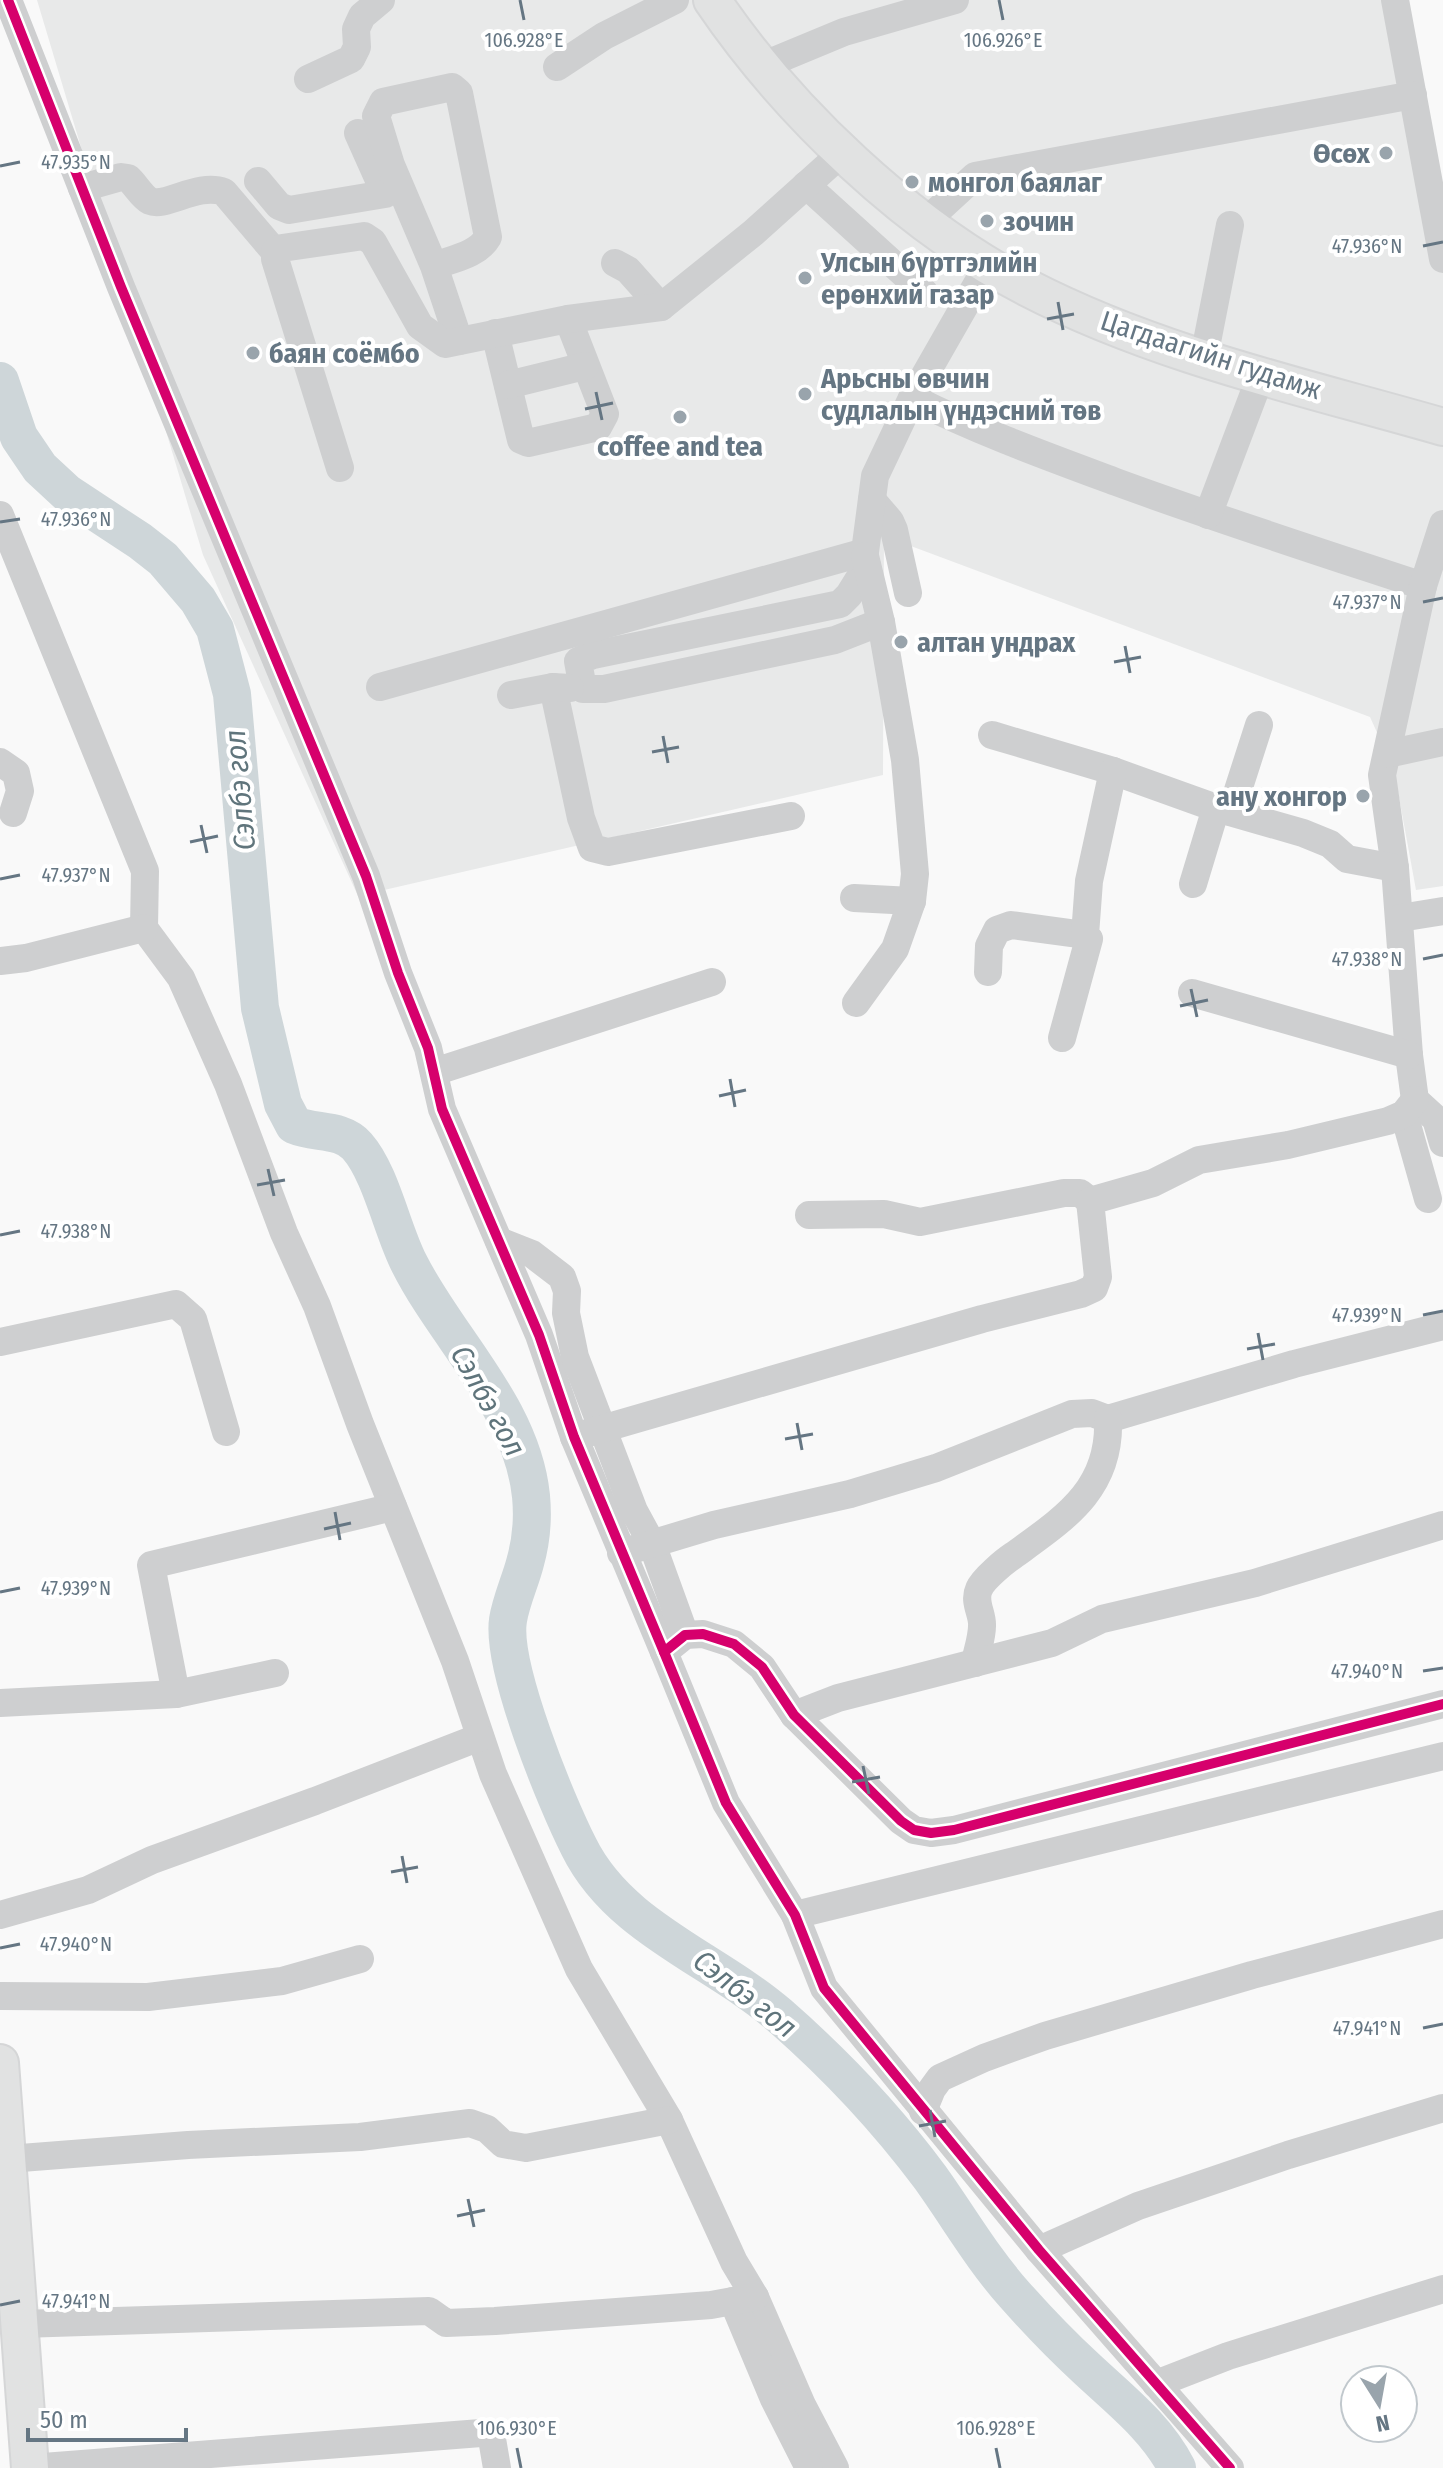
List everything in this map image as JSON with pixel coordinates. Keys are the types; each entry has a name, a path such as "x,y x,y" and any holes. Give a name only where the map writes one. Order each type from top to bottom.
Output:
{"main road":[{"name":"Цагдаагийн гудамж","path":"712,0 762,66 842,153 925,222 988,265 1069,308 1204,357 1443,427"},
{"path":"0,2063 8,2159 14,2335 30,2468"}],"street":[{"path":"8,0 82,188 366,876 398,973 428,1048 442,1109 539,1335 574,1437 621,1553 674,1644"},
{"path":"308,79 351,59 357,47 356,29 362,16 381,0"},
{"path":"557,67 604,36 675,0"},
{"path":"762,66 844,32 955,0"},
{"path":"1395,0 1440,227 1443,259"},
{"path":"358,133 422,273 428,279 436,272 484,245 488,237 459,93 452,87 383,102 376,116 391,165 436,272 459,341"},
{"path":"925,222 975,176 1413,95"},
{"path":"275,252 282,248 364,236 373,242 420,326 445,344 568,319 661,307 753,233 842,153"},
{"path":"82,188 121,177 128,178 147,200 156,202 204,189 224,192 275,252 340,468"},
{"path":"258,181 279,206 289,210 385,194"},
{"path":"806,185 924,292"},
{"path":"1204,357 1230,225"},
{"path":"615,263 628,270 661,307"},
{"path":"856,1003 895,949 912,901 915,874 907,774 881,622 866,559 875,476 912,398 988,265"},
{"path":"495,333 521,440 528,443 598,427 605,414 568,319"},
{"path":"508,385 585,366"},
{"path":"1208,515 1261,375"},
{"path":"912,398 1042,455 1208,515 1423,586"},
{"path":"872,500 894,530 908,593"},
{"path":"0,515 145,871 144,928 181,978 228,1084 284,1233 317,1306 455,1661 493,1774 579,1969 669,2120 734,2262 774,2399 809,2468"},
{"path":"1428,1199 1410,1107 1400,918 1382,775 1423,586 1443,524"},
{"path":"380,687 866,559"},
{"path":"583,689 578,661 593,655 840,604 866,559"},
{"path":"511,695 553,687 604,689 835,640 881,622"},
{"path":"553,687 581,818 592,848 597,851 608,852 791,816"},
{"path":"1193,884 1259,725"},
{"path":"992,735 1303,833 1330,844 1347,859 1395,868"},
{"path":"1387,754 1443,742"},
{"path":"0,762 16,773 20,791 13,813"},
{"path":"1085,935 1089,881 1113,771"},
{"path":"854,898 912,901"},
{"path":"1400,918 1443,911"},
{"path":"988,972 989,946 997,930 1011,925 1085,935 1089,939 1062,1038"},
{"path":"0,961 26,958 144,928"},
{"path":"434,1072 712,982"},
{"path":"1192,993 1409,1055"},
{"path":"1410,1107 1436,1119 1443,1143"},
{"path":"1090,1201 1153,1183 1199,1160 1288,1145 1388,1121 1410,1107"},
{"path":"574,1437 982,1319 1081,1294 1094,1288 1098,1277 1090,1201 1080,1193 1064,1193 920,1222 884,1214 809,1215"},
{"path":"499,1241 532,1254 562,1277 567,1291 566,1313 575,1357 634,1511 652,1544 674,1644 726,1803 795,1915 824,1988 1039,2250 1230,2468"},
{"path":"0,1342 176,1304 193,1319 226,1432"},
{"path":"621,1553 714,1525 850,1494 936,1468 1072,1414 1092,1413 1108,1419 1294,1364 1443,1326"},
{"path":"975,1663 983,1624 977,1605 979,1589 1004,1563 1053,1526 1097,1480 1109,1433 1108,1419"},
{"path":"176,1694 151,1565 393,1507"},
{"path":"794,1715 838,1698 1052,1643 1102,1619 1255,1583 1443,1525"},
{"path":"674,1644 703,1634 734,1644 762,1667 794,1715 901,1821 914,1830 931,1833 954,1830 1443,1704"},
{"path":"0,1703 176,1694 275,1673"},
{"path":"0,1915 88,1890 152,1860 480,1737"},
{"path":"795,1915 1443,1756"},
{"path":"923,2111 940,2078 1045,2036 1252,1975 1443,1924"},
{"path":"0,1996 148,1997 282,1981 360,1959"},
{"path":"1039,2250 1138,2206 1288,2155 1443,2108"},
{"path":"8,2159 188,2145 360,2137 470,2123 487,2129 503,2144 526,2148 669,2120"},
{"path":"1156,2384 1228,2356 1443,2289"},
{"path":"14,2335 429,2311 446,2323 495,2321 744,2299"},
{"path":"744,2299 835,2468"},
{"path":"30,2468 245,2459 491,2433 497,2468"}],"shaded area":[{"path":"37,0 1406,0 1443,194 1443,886 1416,890 1394,770 1370,717 884,536 883,775 358,896 203,555"}],"waterway":[{"name":"Сэлбэ гол","path":"0,381 19,437 40,468 67,493 163,559 198,600 215,629 232,694 260,1008 283,1104 294,1125 343,1136 351,1140 365,1157 380,1186 409,1263 481,1375 513,1433 525,1464 532,1521 527,1555 509,1613 508,1641 521,1701 532,1734 579,1847 596,1875 642,1921 753,1995 820,2052 913,2155 1014,2294 1148,2427 1177,2468"}],"cycle path":[{"path":"8,0 121,287 366,876 398,973 428,1048 442,1109 539,1335 574,1437 664,1652 685,1635 703,1634 734,1644 762,1667 794,1715 901,1821 914,1830 931,1833 954,1830 1443,1704"},
{"path":"664,1652 726,1803 795,1915 824,1988 1039,2250 1230,2468"}],"place":[{"name":"Өсөх","path":"1386,153"},
{"name":"монгол баялаг","path":"912,182"},
{"name":"зочин","path":"987,221"},
{"name":"Улсын бүртгэлийн ерөнхий газар","path":"805,278"},
{"name":"баян соёмбо","path":"253,353"},
{"name":"Арьсны өвчин судлалын үндэсний төв","path":"805,394"},
{"name":"coffee and tea","path":"680,417"},
{"name":"алтан ундрах","path":"901,642"},
{"name":"ану хонгор","path":"1363,796"}]}
